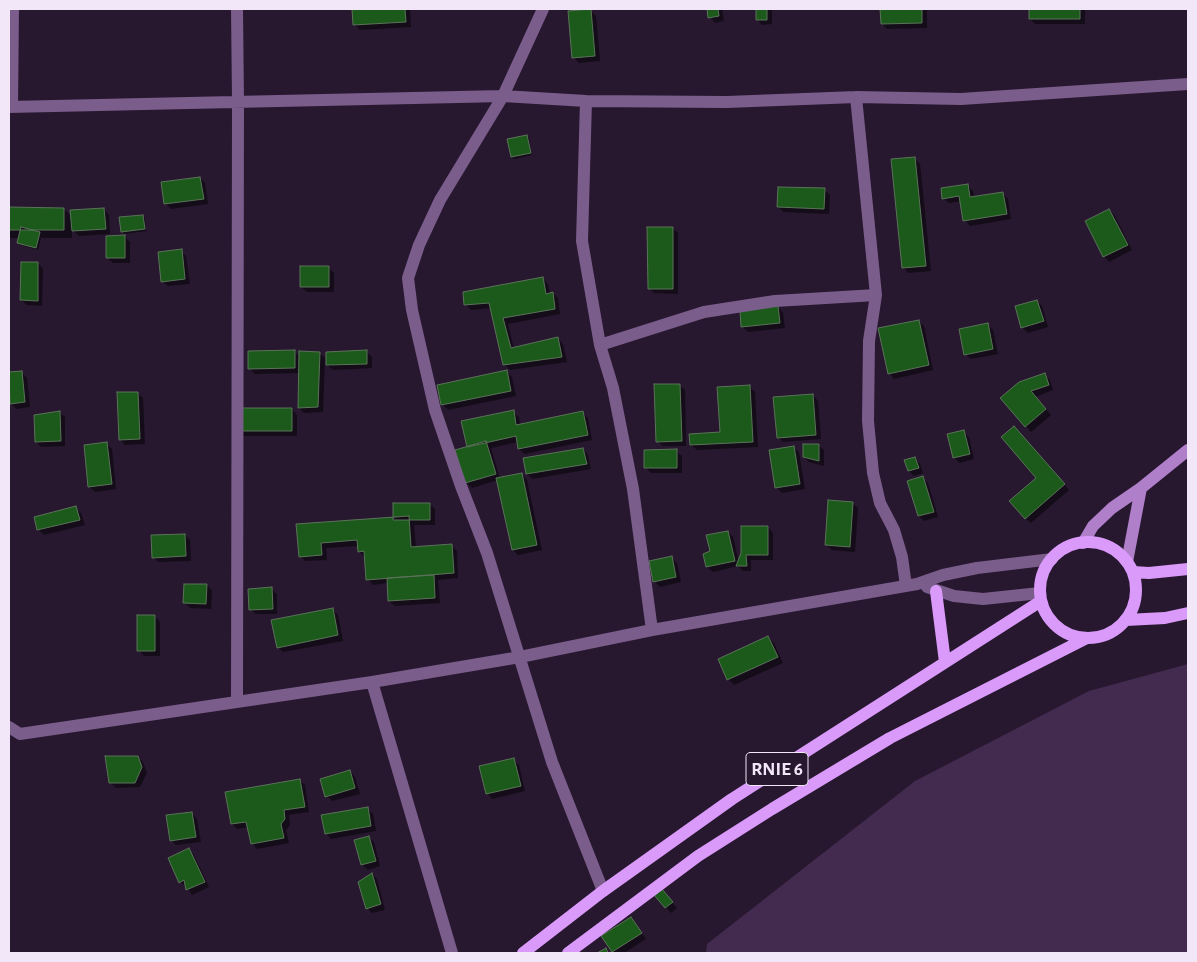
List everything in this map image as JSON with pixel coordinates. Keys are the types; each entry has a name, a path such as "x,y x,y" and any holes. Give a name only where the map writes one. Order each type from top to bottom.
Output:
{"main road":[{"path":"1083,543 1094,526 1112,508 1141,488 1188,450"},
{"path":"1130,567 1141,488"},
{"path":"1041,597 1043,575 1052,559 1066,548 1083,543 1100,544 1115,550 1130,567 1150,573 1188,569"},
{"name":"RNIE 6","path":"523,953 603,891 732,799 945,662 1041,597 1050,620 1067,634 1098,638 1109,634 1126,620 1136,597 1130,567"},
{"path":"936,590 945,662"},
{"path":"1126,620 1165,618 1188,613"},
{"name":"RNIE 6","path":"568,953 698,856 781,804 890,738 1087,638"}],"street":[{"path":"13,9 10,107 503,96 586,101 727,102 856,97 961,99 1188,84"},
{"path":"237,9 237,701"},
{"path":"543,9 503,96 440,200 419,244 408,278 412,310 435,410 487,553 552,762 603,891"},
{"path":"856,97 876,295 869,341 868,421 873,473 880,503 894,530 912,585"},
{"path":"586,101 582,241 600,345 613,388 633,489 652,630"},
{"path":"600,345 704,312 775,301 876,295"},
{"path":"12,732 372,682 520,657 652,630 912,585 943,575 978,568 1052,559"},
{"path":"912,585 954,596 982,599 1041,597"},
{"path":"372,682 452,953"}],"shaded area":[{"path":"1188,664 1188,953 706,953 707,944 915,781 1089,691"}],"building":[{"path":"352,9 405,9 406,22 353,25"},
{"path":"591,9 595,56 572,58 568,11"},
{"path":"707,9 718,9 719,16 708,18"},
{"path":"756,9 767,9 767,20 756,20"},
{"path":"880,9 922,9 922,23 881,24"},
{"path":"1029,9 1080,9 1080,19 1029,19"},
{"path":"527,135 531,153 511,157 507,139"},
{"path":"915,157 926,266 902,268 891,159"},
{"path":"200,177 204,199 164,204 161,182"},
{"path":"968,184 970,197 1003,192 1007,214 963,221 959,196 942,199 941,188"},
{"path":"778,187 825,188 824,209 777,207"},
{"path":"9,207 64,208 64,230 9,230"},
{"path":"104,208 106,229 72,231 70,210"},
{"path":"1109,209 1128,245 1103,257 1085,221"},
{"path":"143,215 145,229 121,232 119,217"},
{"path":"21,227 40,232 36,248 17,243"},
{"path":"647,227 673,227 673,289 648,289"},
{"path":"125,235 125,258 106,258 106,236"},
{"path":"182,249 185,279 161,282 158,252"},
{"path":"21,262 38,262 38,301 20,300"},
{"path":"300,266 329,266 329,287 300,287"},
{"path":"543,277 546,294 553,292 555,309 503,318 511,348 558,337 562,357 503,365 489,303 464,305 463,292"},
{"path":"1037,300 1044,321 1021,328 1015,306"},
{"path":"778,306 780,323 741,327 740,310"},
{"path":"919,320 929,365 888,374 878,328"},
{"path":"988,323 993,349 964,355 959,329"},
{"path":"295,350 295,368 248,369 248,351"},
{"path":"367,350 367,364 326,365 326,352"},
{"path":"299,351 320,352 318,407 298,408"},
{"path":"507,370 511,391 441,405 437,385"},
{"path":"22,371 25,402 10,404 9,372"},
{"path":"1045,373 1049,385 1031,391 1046,409 1025,427 1000,398 1019,382"},
{"path":"654,384 680,384 682,441 656,442"},
{"path":"750,385 753,442 690,445 689,434 720,432 717,387"},
{"path":"117,392 138,392 140,439 119,440"},
{"path":"813,394 816,435 777,438 773,397"},
{"path":"235,408 292,408 292,431 235,431"},
{"path":"514,410 516,425 583,411 588,435 518,449 516,436 467,447 461,421"},
{"path":"60,411 61,441 35,442 34,415"},
{"path":"1014,426 1065,484 1025,519 1009,501 1036,478 1001,437"},
{"path":"964,430 970,454 953,458 947,434"},
{"path":"486,441 496,474 465,483 455,450"},
{"path":"107,442 112,484 88,487 84,445"},
{"path":"803,444 819,444 819,461 803,457"},
{"path":"794,446 800,484 775,488 769,450"},
{"path":"583,448 587,464 526,474 523,458"},
{"path":"677,449 677,468 644,468 644,450"},
{"path":"915,457 919,468 908,471 904,460"},
{"path":"522,473 537,545 512,550 496,478"},
{"path":"923,476 934,512 918,516 907,481"},
{"path":"828,500 853,502 850,547 825,545"},
{"path":"393,503 430,503 430,520 393,520"},
{"path":"76,506 80,520 37,530 34,517"},
{"path":"409,516 411,547 452,544 454,573 366,580 364,551 358,552 357,540 321,543 322,555 299,557 296,524"},
{"path":"741,526 768,526 768,555 746,555 747,566 736,566 741,553"},
{"path":"728,531 735,561 706,567 703,554 710,551 706,535"},
{"path":"185,534 186,556 152,558 151,535"},
{"path":"672,556 676,577 653,582 649,561"},
{"path":"434,575 435,598 388,601 387,578"},
{"path":"184,584 207,584 206,604 183,603"},
{"path":"272,587 273,609 249,610 248,589"},
{"path":"333,608 338,635 277,648 271,620"},
{"path":"137,615 155,615 155,651 137,651"},
{"path":"768,636 778,657 727,680 718,659"},
{"path":"105,756 138,756 142,767 135,783 109,783"},
{"path":"514,758 521,786 486,794 479,766"},
{"path":"350,770 355,788 325,797 320,779"},
{"path":"300,779 305,807 284,810 285,819 281,824 284,838 251,844 246,822 231,824 225,792"},
{"path":"368,807 371,826 325,834 321,815"},
{"path":"192,812 196,837 170,841 166,815"},
{"path":"369,836 376,861 361,865 354,840"},
{"path":"189,848 205,882 186,890 184,880 179,883 168,858"},
{"path":"372,873 381,904 366,909 358,882"},
{"path":"662,889 673,902 665,908 654,895"},
{"path":"631,917 642,933 612,952 601,936"},
{"path":"606,948 608,953 597,953"}]}
